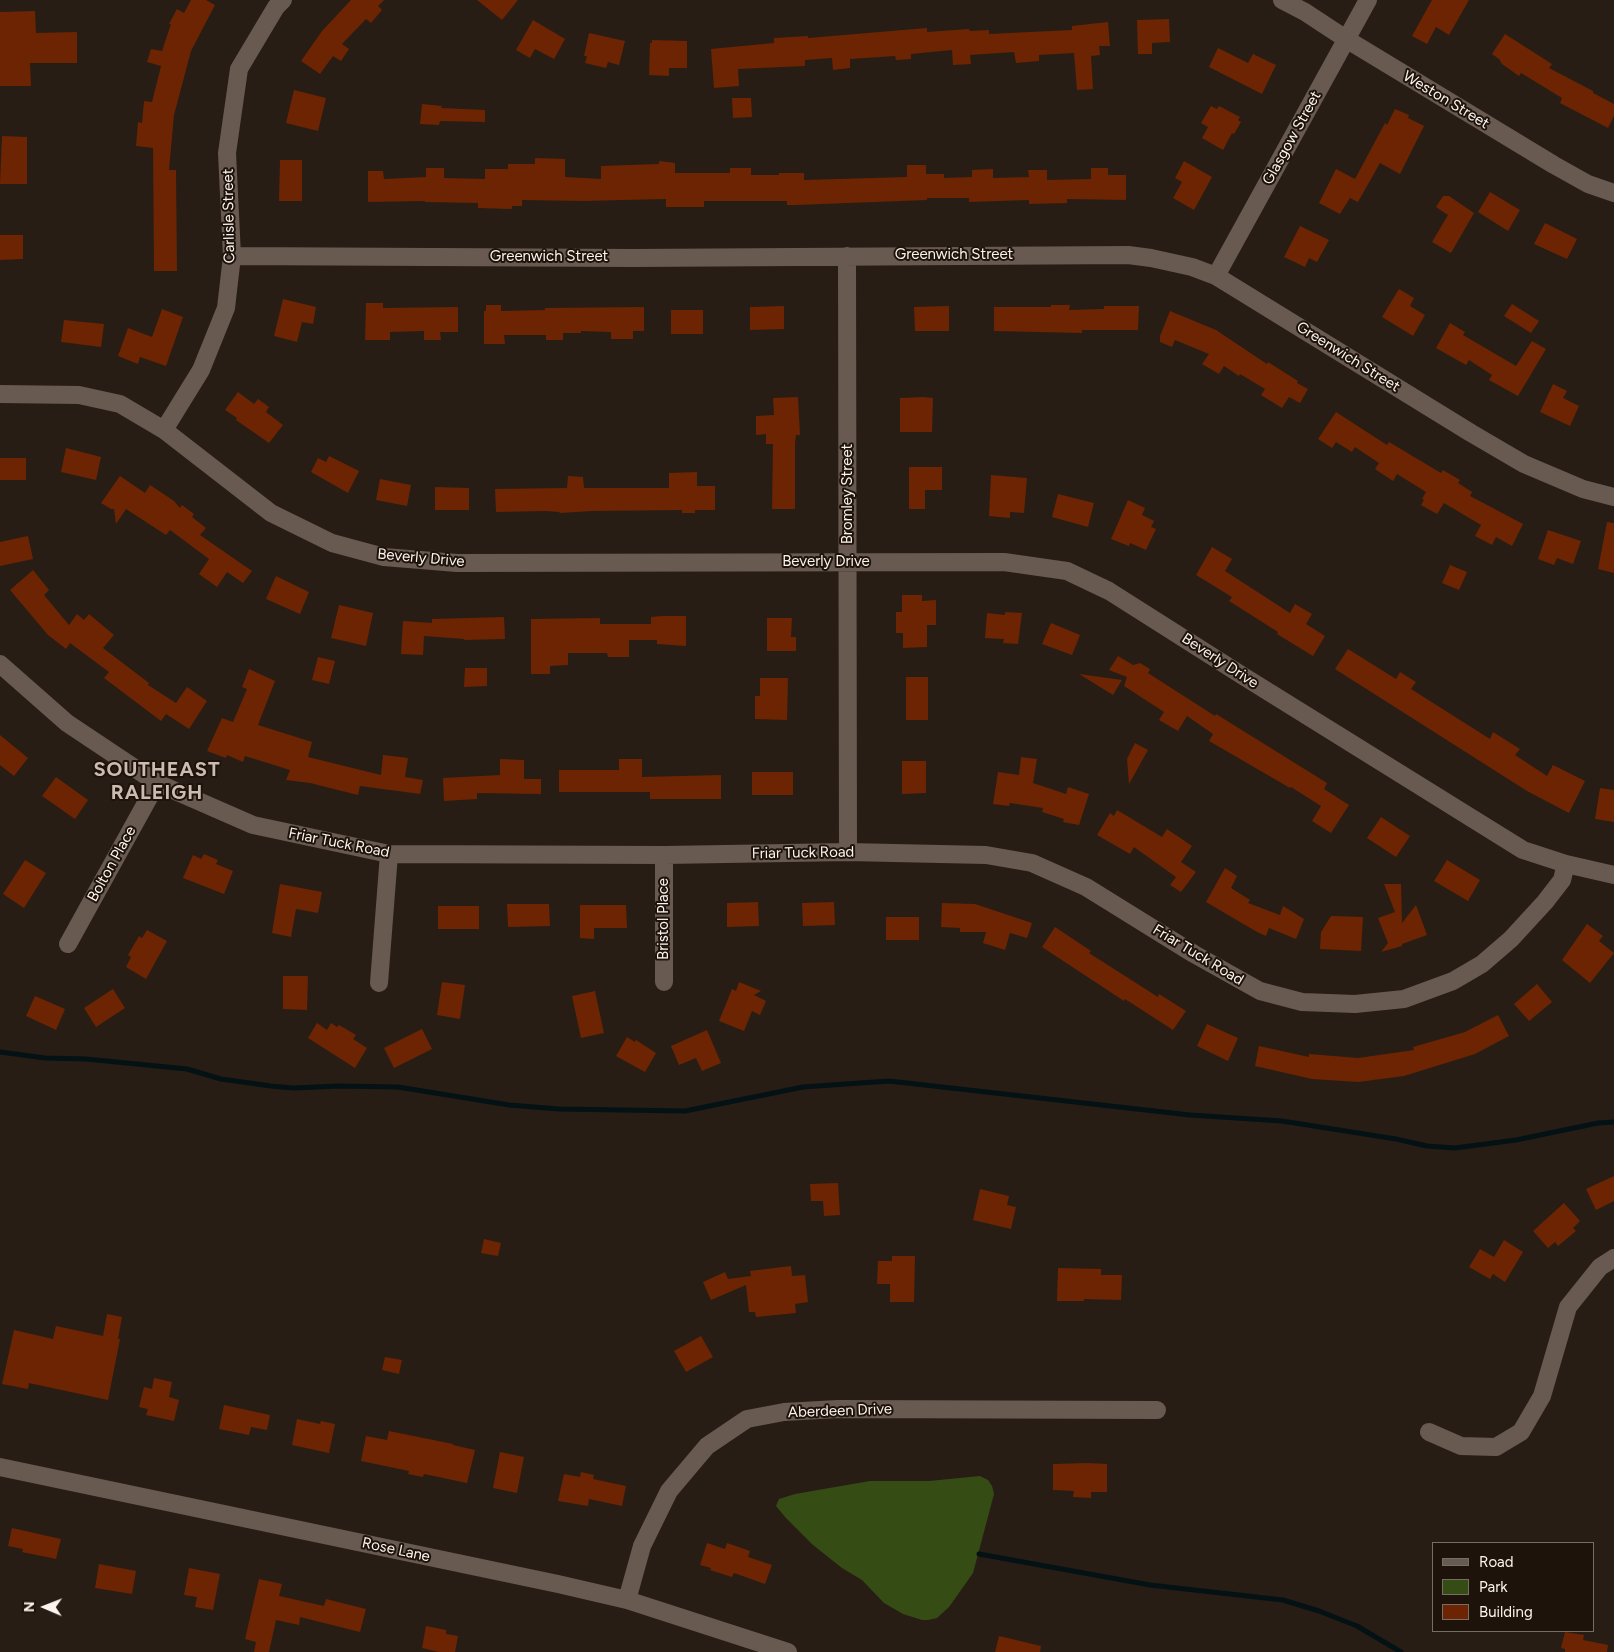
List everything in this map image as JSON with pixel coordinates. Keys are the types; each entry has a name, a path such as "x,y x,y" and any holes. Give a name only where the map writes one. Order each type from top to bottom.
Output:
{"street":[{"name":"Carlisle Street","path":"164,430 201,370 226,308 232,256 228,153 239,69 276,7 283,0"},
{"name":"Weston Street","path":"1282,0 1305,12 1346,39 1554,165 1588,184 1614,193"},
{"name":"Glasgow Street","path":"1216,276 1368,0"},
{"name":"Greenwich Street","path":"232,256 622,258 1128,255 1171,262 1216,276 1524,464 1583,489 1614,497"},
{"name":"Bromley Street","path":"848,256 848,852"},
{"name":"Beverly Drive","path":"0,394 79,395 120,404 164,430 271,513 332,544 384,557 457,563 1004,562 1067,571 1109,591 1242,676 1523,850 1566,864 1614,875"},
{"name":"Friar Tuck Road","path":"0,664 67,723 156,783 253,825 389,854 664,855 848,852 986,855 1032,863 1086,887 1194,954 1260,991 1302,1002 1355,1004 1404,999 1453,981 1482,964 1511,939 1545,902 1562,880 1566,864"},
{"name":"Bolton Place","path":"68,944 156,783"},
{"path":"380,983 389,854"},
{"name":"Bristol Place","path":"664,855 664,982"},
{"path":"1429,1432 1460,1446 1496,1447 1521,1432 1542,1396 1568,1307 1600,1266 1614,1258"},
{"name":"Aberdeen Drive","path":"628,1600 642,1546 669,1491 708,1446 747,1419 784,1412 838,1409 1158,1410"},
{"name":"Rose Lane","path":"0,1467 628,1600 788,1652"}],"green space":[{"path":"980,1476 988,1480 994,1494 973,1573 949,1607 937,1618 928,1620 903,1614 884,1603 862,1580 842,1568 813,1545 776,1506 779,1499 795,1494 870,1481 929,1481"}],"building":[{"path":"191,0 206,0 215,5 191,51 174,115 169,170 176,170 177,271 154,271 153,148 136,146 138,122 142,123 144,101 152,102 161,66 147,62 151,49 162,51 171,24 169,24 177,9 184,13"},
{"path":"351,0 384,0 378,6 382,10 371,23 366,19 342,44 349,49 341,61 333,56 320,74 301,61 322,31"},
{"path":"477,0 518,0 502,20"},
{"path":"1432,0 1469,0 1449,35 1436,27 1427,44 1412,36"},
{"path":"35,11 36,33 77,32 77,63 30,63 31,86 0,86 0,12"},
{"path":"1169,19 1170,42 1152,43 1152,54 1138,54 1137,20"},
{"path":"533,20 565,39 554,59 535,49 530,58 516,50"},
{"path":"1108,22 1110,46 1099,46 1100,55 1091,56 1093,89 1077,90 1074,53 1039,55 1039,61 1016,63 1014,52 970,55 971,64 953,65 952,50 911,54 911,59 896,60 895,56 850,59 850,68 833,70 832,58 805,60 805,66 738,69 739,86 714,88 711,49 774,43 774,38 808,36 808,38 927,28 927,32 969,29 970,31 989,30 989,34 1072,30 1072,26"},
{"path":"589,33 625,41 619,65 608,62 606,68 585,63 587,56 584,56"},
{"path":"1505,34 1552,64 1549,68 1614,104 1614,116 1608,128 1560,103 1562,98 1521,73 1519,76 1502,64 1492,54"},
{"path":"652,40 687,41 687,68 669,68 669,76 649,75 650,43 652,43"},
{"path":"1218,48 1248,63 1253,54 1276,65 1262,94 1209,67"},
{"path":"294,90 326,98 318,131 286,123"},
{"path":"732,98 751,98 752,117 733,118"},
{"path":"422,104 442,106 441,108 485,110 485,122 440,121 439,125 420,124"},
{"path":"1211,106 1217,109 1219,106 1240,117 1238,120 1241,122 1234,134 1232,133 1223,150 1202,138 1208,127 1201,123"},
{"path":"1395,109 1409,115 1408,118 1424,126 1400,174 1380,163 1358,202 1350,198 1340,214 1319,203 1336,169 1355,179 1385,123 1387,125"},
{"path":"2,136 27,137 27,184 0,184"},
{"path":"535,158 565,159 565,177 601,179 601,166 659,164 659,161 675,163 675,173 730,173 730,168 751,168 751,175 804,173 804,180 907,177 907,165 926,165 926,174 944,174 944,178 972,177 972,170 993,169 993,178 1029,177 1028,170 1047,170 1047,180 1091,179 1091,168 1108,168 1108,175 1126,175 1126,200 1067,199 1067,203 1029,204 1029,200 969,202 969,198 927,198 927,200 796,205 787,205 787,201 704,201 704,207 666,207 666,199 522,200 522,206 512,206 512,209 478,208 478,203 425,201 368,202 368,171 383,171 384,179 426,177 426,168 444,168 444,178 485,179 485,169 508,169 508,164 535,164"},
{"path":"280,160 302,160 302,201 279,201"},
{"path":"1184,161 1212,177 1194,210 1173,198 1182,182 1175,178"},
{"path":"1490,192 1520,210 1508,231 1478,212"},
{"path":"1443,196 1449,196 1474,213 1451,253 1432,242 1448,215 1436,207"},
{"path":"1545,223 1577,239 1567,259 1534,244"},
{"path":"1300,226 1329,240 1317,262 1309,258 1305,267 1284,257"},
{"path":"0,235 23,235 23,259 0,260"},
{"path":"1399,289 1414,298 1410,306 1425,315 1413,336 1382,317"},
{"path":"283,299 316,307 313,324 302,322 297,342 274,336"},
{"path":"366,303 383,303 383,308 458,307 458,332 440,332 441,340 424,340 424,331 390,332 390,340 365,340"},
{"path":"1512,304 1539,321 1531,333 1504,316"},
{"path":"486,305 501,305 501,311 545,310 545,308 644,307 644,331 633,331 633,339 611,339 611,332 581,331 581,333 563,333 563,340 546,340 546,335 504,335 505,344 484,344 484,311 486,311"},
{"path":"1051,305 1070,305 1069,310 1104,309 1104,306 1139,306 1138,330 1082,330 1082,333 994,331 994,307 1051,307"},
{"path":"784,306 784,329 750,330 750,307"},
{"path":"949,306 949,331 915,331 914,307"},
{"path":"162,309 183,317 166,366 140,357 138,364 118,356 128,328 152,337"},
{"path":"671,310 703,310 703,334 671,334"},
{"path":"1170,311 1216,330 1267,364 1268,362 1298,381 1297,383 1308,389 1300,403 1289,397 1282,408 1261,395 1265,389 1240,374 1239,376 1224,366 1219,374 1202,364 1209,354 1175,340 1172,347 1160,342 1160,336"},
{"path":"64,320 104,324 101,347 61,342"},
{"path":"1450,323 1465,332 1463,335 1516,366 1532,341 1546,349 1518,396 1489,380 1492,375 1469,360 1466,365 1436,348"},
{"path":"1553,384 1567,391 1563,398 1579,406 1570,426 1540,412"},
{"path":"238,392 254,404 258,399 269,407 266,412 283,425 269,443 225,410"},
{"path":"798,397 800,435 796,435 795,443 795,509 772,509 773,444 766,444 766,434 756,435 756,416 774,415 773,398"},
{"path":"900,398 933,398 932,432 900,432"},
{"path":"1336,412 1387,445 1389,442 1441,473 1443,470 1460,480 1458,483 1472,492 1470,496 1523,524 1512,546 1496,537 1492,545 1475,536 1481,525 1444,503 1437,514 1421,505 1426,492 1397,474 1393,481 1375,469 1379,463 1355,447 1352,452 1336,442 1332,448 1318,439"},
{"path":"66,448 101,457 96,480 61,472"},
{"path":"329,456 359,471 348,493 311,472 318,458 326,462"},
{"path":"0,458 26,458 26,480 0,480"},
{"path":"909,467 942,467 942,490 925,490 925,509 909,509"},
{"path":"697,472 697,486 715,486 715,510 695,510 695,513 682,513 682,510 560,513 546,511 496,512 495,489 567,488 568,476 583,477 584,488 669,488 669,473"},
{"path":"991,475 1027,478 1024,513 1010,512 1010,518 989,516"},
{"path":"120,476 145,493 150,485 174,501 180,508 182,505 194,514 192,517 206,528 200,535 252,571 243,583 227,572 217,587 199,574 209,559 170,530 166,535 126,509 116,524 114,509 101,503"},
{"path":"380,479 411,485 407,506 376,500"},
{"path":"435,487 469,488 469,510 435,510"},
{"path":"1058,494 1094,503 1088,527 1052,517"},
{"path":"1128,500 1145,508 1142,515 1154,521 1151,527 1156,529 1146,550 1130,543 1129,546 1111,539"},
{"path":"1607,522 1614,523 1614,573 1598,569"},
{"path":"1548,530 1581,541 1573,564 1557,558 1554,565 1538,559"},
{"path":"28,536 33,559 0,566 0,542"},
{"path":"1212,547 1232,559 1225,571 1290,613 1295,604 1312,614 1306,624 1325,636 1313,656 1229,601 1232,597 1196,575"},
{"path":"1450,565 1467,572 1459,590 1442,583"},
{"path":"33,570 49,590 44,595 69,625 77,614 84,620 89,614 114,635 103,648 149,683 148,685 176,703 187,687 207,701 189,729 166,714 161,721 104,678 109,672 70,643 66,649 48,635 10,590"},
{"path":"276,576 309,592 300,614 266,599"},
{"path":"902,595 922,595 922,601 936,600 936,625 927,625 927,647 903,648 903,633 896,633 896,612 902,612"},
{"path":"339,605 373,613 366,646 331,638"},
{"path":"1005,612 1022,613 1018,644 1003,643 1004,639 985,638 987,613 1005,615"},
{"path":"686,616 686,646 657,644 657,640 629,640 629,657 608,657 607,653 568,653 568,665 550,666 550,674 531,674 531,619 600,618 600,624 651,624 651,617"},
{"path":"504,617 505,639 464,640 424,636 423,655 401,654 403,621 432,623 432,619"},
{"path":"767,618 792,618 791,637 796,637 796,651 767,651"},
{"path":"1051,623 1080,635 1072,655 1042,644"},
{"path":"1348,649 1396,679 1400,672 1416,682 1411,689 1490,739 1493,732 1520,749 1515,755 1547,776 1553,765 1585,781 1569,813 1527,791 1335,669"},
{"path":"1118,656 1133,665 1140,663 1150,669 1148,673 1215,716 1216,714 1327,783 1324,789 1349,805 1331,833 1312,821 1321,806 1209,741 1213,734 1187,716 1178,731 1159,720 1164,712 1124,686 1127,677 1109,670"},
{"path":"318,657 335,661 329,684 312,680"},
{"path":"465,668 487,668 487,686 464,687"},
{"path":"249,669 275,681 258,725 312,742 308,757 381,775 383,755 408,758 405,777 423,780 420,794 360,786 358,795 310,783 286,780 290,770 245,756 243,762 227,755 226,758 207,751 222,718 233,722 247,689 242,687"},
{"path":"1079,674 1122,680 1113,695"},
{"path":"906,677 928,677 928,720 906,720"},
{"path":"760,678 788,678 787,720 755,719 755,696 760,696"},
{"path":"0,735 28,758 14,776 0,765"},
{"path":"1135,743 1148,750 1129,784 1127,759"},
{"path":"1021,757 1037,759 1033,783 1066,794 1068,787 1089,794 1079,825 1063,822 1064,819 1042,812 1043,808 1010,803 1009,806 993,804 998,772 1019,775"},
{"path":"500,759 524,760 524,779 541,779 541,794 477,793 477,799 444,801 443,778 500,775"},
{"path":"619,759 642,759 642,777 721,775 721,799 650,799 650,792 559,792 559,770 619,770"},
{"path":"902,761 926,761 926,793 902,794"},
{"path":"752,772 793,772 793,795 752,795"},
{"path":"56,777 88,800 75,819 42,796"},
{"path":"1600,788 1614,790 1614,822 1595,819"},
{"path":"1117,810 1162,837 1167,829 1192,846 1181,862 1196,872 1181,892 1170,885 1176,877 1134,847 1130,854 1097,835 1110,813 1114,816"},
{"path":"1381,817 1410,836 1396,857 1367,838"},
{"path":"204,854 218,860 216,864 233,871 224,894 183,878 193,855 201,859"},
{"path":"25,860 46,873 24,908 3,894"},
{"path":"1447,860 1480,880 1468,901 1434,881"},
{"path":"1225,868 1237,876 1231,888 1250,900 1248,903 1280,915 1283,906 1304,919 1296,939 1269,928 1266,936 1206,902"},
{"path":"280,884 322,892 318,913 296,909 291,937 272,933"},
{"path":"1384,884 1401,884 1402,923 1416,905 1427,935 1402,944 1402,946 1381,952 1388,943 1378,918 1395,912"},
{"path":"758,902 759,926 727,927 727,903"},
{"path":"834,902 835,925 803,926 802,903"},
{"path":"942,903 975,904 1032,923 1027,938 1010,933 1005,950 983,943 986,932 960,932 960,928 941,927"},
{"path":"507,904 549,904 550,926 508,927"},
{"path":"580,905 626,905 627,928 594,928 594,939 580,938"},
{"path":"438,906 479,906 479,929 438,929"},
{"path":"1331,916 1363,917 1361,951 1320,949 1321,932"},
{"path":"886,917 919,917 919,940 886,940"},
{"path":"1587,924 1603,936 1599,941 1614,953 1590,983 1562,960"},
{"path":"1055,927 1091,951 1089,953 1158,997 1159,994 1186,1011 1173,1030 1125,999 1124,1001 1042,947"},
{"path":"147,930 167,941 146,979 126,967 131,957 128,955 139,936 142,938"},
{"path":"283,976 308,976 307,1010 283,1009"},
{"path":"442,982 465,985 460,1019 437,1015"},
{"path":"739,982 761,991 754,995 766,1001 760,1015 752,1011 744,1031 719,1021 732,989 736,991"},
{"path":"1537,984 1552,1002 1529,1021 1514,1004"},
{"path":"113,989 125,1008 96,1027 84,1008"},
{"path":"595,991 604,1033 581,1038 572,996"},
{"path":"35,996 65,1009 56,1030 26,1016"},
{"path":"1498,1015 1509,1036 1475,1054 1404,1076 1358,1082 1312,1079 1255,1066 1259,1046 1309,1057 1309,1054 1358,1058 1414,1050 1413,1047 1465,1032"},
{"path":"317,1023 327,1030 331,1023 337,1027 339,1025 356,1035 353,1039 367,1048 355,1068 308,1038"},
{"path":"1207,1024 1238,1038 1228,1061 1197,1046"},
{"path":"422,1029 432,1049 394,1068 384,1048"},
{"path":"707,1030 721,1063 702,1071 696,1058 679,1065 671,1046"},
{"path":"627,1037 635,1042 636,1040 656,1053 645,1072 616,1056"},
{"path":"1614,1176 1614,1201 1596,1210 1586,1189"},
{"path":"838,1183 840,1215 824,1216 823,1201 811,1201 810,1184"},
{"path":"980,1189 1009,1196 1007,1205 1016,1207 1011,1229 973,1220"},
{"path":"1564,1203 1580,1221 1573,1228 1576,1231 1558,1246 1555,1242 1548,1248 1533,1231"},
{"path":"484,1239 501,1243 498,1256 481,1253"},
{"path":"1504,1240 1523,1252 1505,1282 1493,1274 1490,1279 1469,1267 1480,1249 1494,1257"},
{"path":"892,1256 915,1256 914,1302 890,1302 890,1284 877,1284 878,1261 892,1261"},
{"path":"791,1266 792,1276 805,1275 808,1302 795,1304 796,1313 756,1317 755,1312 749,1312 746,1285 711,1300 703,1282 725,1272 728,1279 751,1276 750,1271"},
{"path":"1058,1268 1101,1269 1101,1275 1122,1275 1121,1300 1084,1299 1084,1301 1057,1301"},
{"path":"107,1314 122,1317 118,1339 120,1339 108,1400 29,1383 28,1389 2,1384 14,1330 53,1339 56,1326 103,1336"},
{"path":"701,1336 713,1357 686,1372 674,1351"},
{"path":"385,1357 402,1360 399,1374 382,1370"},
{"path":"154,1378 172,1382 169,1397 179,1400 174,1421 146,1415 148,1409 139,1407 144,1387 152,1389"},
{"path":"224,1405 270,1415 267,1430 251,1427 249,1435 219,1429"},
{"path":"297,1419 320,1424 321,1421 335,1424 329,1453 292,1445"},
{"path":"389,1431 475,1450 467,1483 424,1474 423,1477 408,1474 409,1471 361,1461 366,1436 387,1440"},
{"path":"500,1452 524,1457 517,1493 493,1488"},
{"path":"1053,1464 1107,1464 1107,1492 1091,1492 1091,1498 1073,1497 1074,1491 1053,1490"},
{"path":"581,1472 594,1475 593,1479 626,1486 622,1506 589,1499 588,1506 558,1501 564,1474 580,1477"},
{"path":"12,1528 61,1539 56,1559 22,1552 23,1549 8,1546"},
{"path":"707,1543 725,1549 727,1543 750,1551 748,1557 772,1565 765,1584 734,1573 732,1577 700,1565"},
{"path":"99,1564 136,1571 132,1594 95,1588"},
{"path":"189,1568 220,1574 213,1610 195,1607 197,1597 184,1595"},
{"path":"259,1579 282,1584 279,1596 324,1606 326,1599 366,1609 360,1632 300,1617 299,1625 276,1620 269,1652 254,1652 256,1642 245,1639"},
{"path":"426,1626 446,1630 446,1634 458,1636 455,1652 439,1652 422,1648"},
{"path":"1565,1632 1584,1635 1583,1640 1608,1645 1607,1652 1565,1652 1565,1649 1561,1648"},
{"path":"999,1636 1041,1646 1040,1652 995,1652"}],"waterway":[{"path":"0,1052 45,1058 86,1059 187,1069 221,1079 271,1086 293,1088 339,1086 398,1087 509,1105 559,1109 685,1111 803,1087 889,1081 1190,1115 1282,1121 1396,1139 1427,1146 1455,1148 1516,1140 1598,1123 1614,1122"},
{"path":"979,1554 1150,1585 1283,1600 1319,1611 1357,1626 1401,1652"}],"district":[{"name":"SOUTHEAST RALEIGH","path":"157,782"}]}
